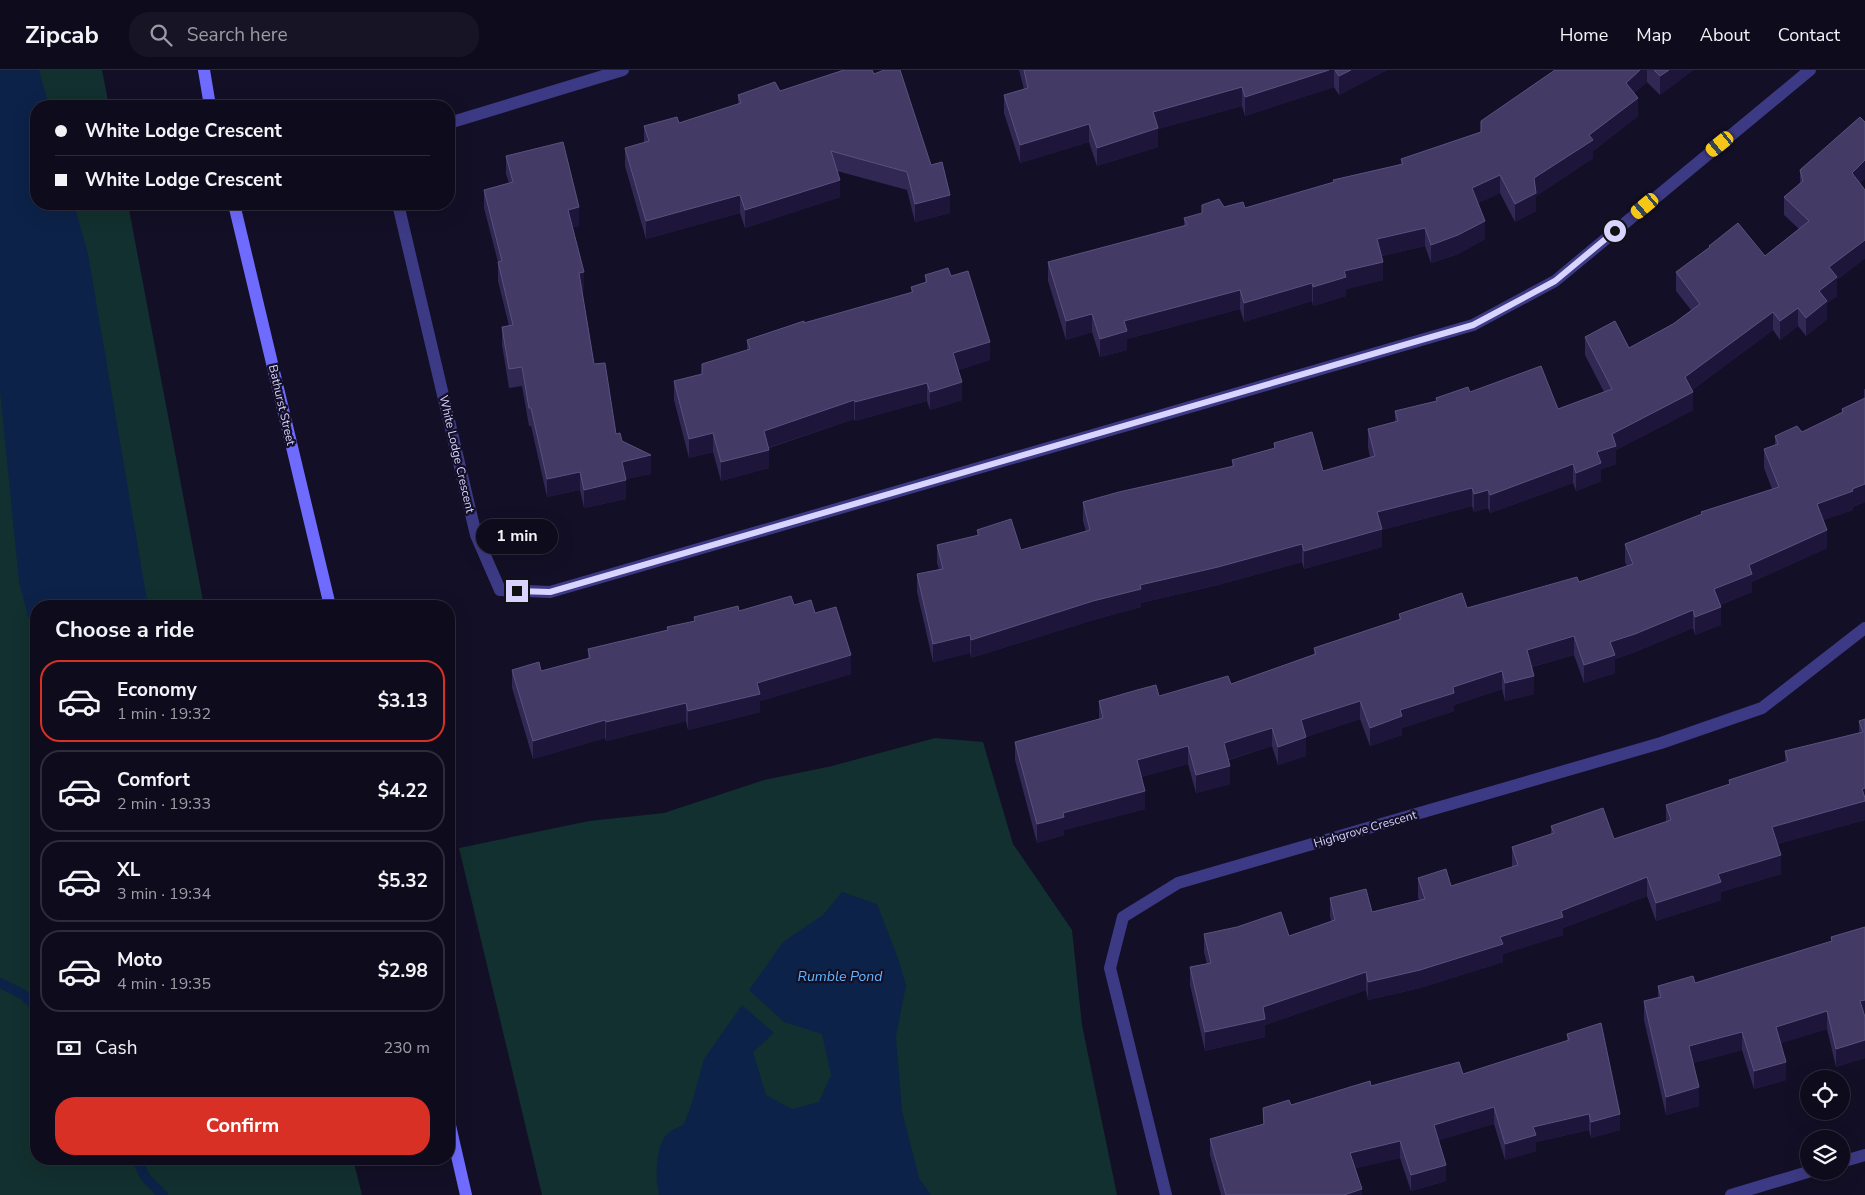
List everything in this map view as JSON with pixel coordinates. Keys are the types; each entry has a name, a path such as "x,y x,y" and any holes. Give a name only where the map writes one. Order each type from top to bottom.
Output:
{"main road":[{"path":"204,70 209,100"},
{"name":"Bathurst Street","path":"235,210 329,600"},
{"path":"455,1147 466,1195"}],"street":[{"path":"455,121 623,70"},
{"name":"White Lodge Crescent","path":"399,210 476,536 500,590 550,592 1473,325 1555,281 1810,70"},
{"name":"Highgrove Crescent","path":"1166,1195 1110,968 1123,917 1178,883 1661,743 1762,708 1865,628"},
{"path":"1850,1159 1865,1155"},
{"path":"1731,1195 1800,1174"}],"green space":[{"path":"0,70 102,70 108,100 30,100 30,210 129,210 203,600 30,600 30,1165 354,1165 362,1195 0,1195"},
{"path":"935,738 983,742 1013,844 1072,930 1082,1025 1117,1195 542,1195 459,848 589,821 664,813 764,780 832,766"}],"water":[{"path":"0,70 39,70 47,100 30,100 30,210 76,210 88,254 147,600 30,600 30,624 19,582 0,391"},
{"name":"Rumble Pond","path":"842,892 877,904 898,958 906,985 896,1037 902,1111 919,1178 931,1195 659,1195 657,1163 663,1139 667,1134 684,1124 704,1059 742,1005 774,1033 753,1052 766,1095 792,1109 819,1102 831,1075 822,1034 784,1022 749,990 783,942 823,915"}],"building":[{"path":"844,70 872,70 874,74 884,70 900,70 931,165 942,162 950,195 915,204 907,172 831,151 840,180 745,210 740,195 646,221 625,148 649,141 644,126 677,117 679,123 741,103 738,95 775,82 780,91"},
{"path":"1024,70 1329,70 1245,97 1242,87 1153,112 1158,128 1097,148 1089,124 1020,145 1004,95 1028,88"},
{"path":"1335,70 1351,70 1339,76"},
{"path":"1555,70 1640,70 1626,83 1638,98 1589,135 1593,140 1534,178 1536,193 1515,204 1500,175 1472,188 1485,221 1458,235 1431,245 1425,228 1377,239 1383,262 1344,271 1346,277 1313,287 1312,283 1244,303 1240,290 1124,321 1127,331 1100,339 1092,314 1066,321 1048,262 1187,225 1184,218 1202,213 1202,205 1219,199 1224,207 1243,202 1245,208 1334,182 1333,180 1403,164 1401,159 1481,132 1481,121"},
{"path":"1654,70 1669,70 1660,76"},
{"path":"1860,117 1865,122 1865,160 1852,173 1865,190 1865,240 1829,267 1837,277 1819,291 1827,301 1806,318 1798,308 1780,321 1773,312 1685,377 1693,392 1612,434 1616,446 1597,452 1601,463 1576,473 1573,464 1490,495 1488,490 1474,494 1472,488 1377,512 1382,529 1304,551 1302,544 1218,567 1140,585 1141,589 1093,601 971,640 970,635 933,644 917,574 943,569 937,545 979,535 977,530 1011,519 1021,550 1090,530 1083,502 1234,466 1232,460 1275,448 1274,443 1312,432 1323,471 1375,456 1368,429 1398,421 1395,411 1437,401 1436,398 1468,387 1470,392 1541,366 1558,409 1612,389 1585,337 1615,321 1629,348 1673,324 1700,304 1676,272 1738,223 1765,256 1809,221 1784,197 1803,181 1800,170"},
{"path":"563,142 579,207 568,210 584,272 579,273 594,364 605,363 616,434 620,433 622,441 651,455 622,462 626,480 584,490 580,472 547,479 531,408 529,408 522,367 509,369 502,327 513,325 498,262 502,261 484,190 513,182 506,156"},
{"path":"948,268 951,276 968,271 990,342 953,353 962,382 930,392 927,383 855,402 854,400 764,431 769,450 721,462 713,433 689,439 674,381 702,374 702,364 750,349 747,340 804,321 804,323 913,292 911,287 927,282 925,275"},
{"path":"1865,398 1865,484 1852,489 1853,491 1817,504 1827,530 1749,565 1752,574 1714,589 1721,607 1695,617 1693,610 1635,634 1610,642 1615,655 1584,665 1574,636 1527,650 1534,676 1505,683 1502,671 1453,687 1454,693 1400,710 1402,716 1370,728 1360,701 1301,720 1306,737 1278,747 1272,728 1224,743 1230,766 1196,775 1188,746 1137,760 1145,791 1063,813 1064,817 1037,824 1015,742 1103,718 1099,701 1137,690 1156,685 1159,696 1228,676 1231,684 1316,654 1314,648 1401,619 1399,614 1462,593 1467,608 1577,577 1579,582 1633,564 1625,544 1702,514 1701,512 1779,487 1764,449 1778,444 1775,436 1797,426 1802,432 1843,412 1842,409"},
{"path":"791,596 794,605 811,600 815,613 836,607 851,655 757,683 760,694 688,711 686,703 606,722 605,720 533,741 512,670 539,662 541,671 590,658 588,649 668,630 667,627 695,621 694,617 738,606 739,611"},
{"path":"1865,719 1865,788 1862,789 1865,801 1772,827 1781,855 1718,874 1721,882 1656,903 1647,877 1561,911 1563,917 1500,937 1503,944 1420,970 1368,982 1366,972 1263,1007 1265,1019 1205,1032 1190,967 1211,963 1204,934 1237,927 1281,912 1289,936 1335,920 1330,898 1366,889 1372,912 1425,899 1418,878 1446,869 1451,886 1518,865 1512,847 1554,833 1551,826 1603,808 1614,839 1671,820 1666,805 1730,784 1729,780 1788,761 1785,751 1863,732 1859,721"},
{"path":"1865,927 1865,1000 1860,1001 1865,1017 1865,1040 1836,1049 1827,1011 1776,1027 1786,1062 1754,1071 1742,1032 1689,1046 1699,1087 1666,1097 1644,1001 1661,997 1658,986 1693,976 1695,983 1832,941 1831,937"},
{"path":"1601,1023 1620,1114 1591,1122 1589,1114 1533,1127 1536,1135 1505,1144 1494,1107 1434,1125 1446,1165 1411,1175 1400,1141 1350,1153 1362,1189 1344,1195 1226,1195 1210,1139 1264,1124 1263,1108 1289,1100 1291,1105 1370,1081 1371,1086 1459,1062 1463,1074 1569,1040 1567,1034"}],"waterway":[{"path":"0,983 24,995 30,1001"},
{"path":"140,1165 145,1177 163,1195"}],"route":[{"path":"517,591 550,592 1473,325 1555,281 1615,231"}]}
